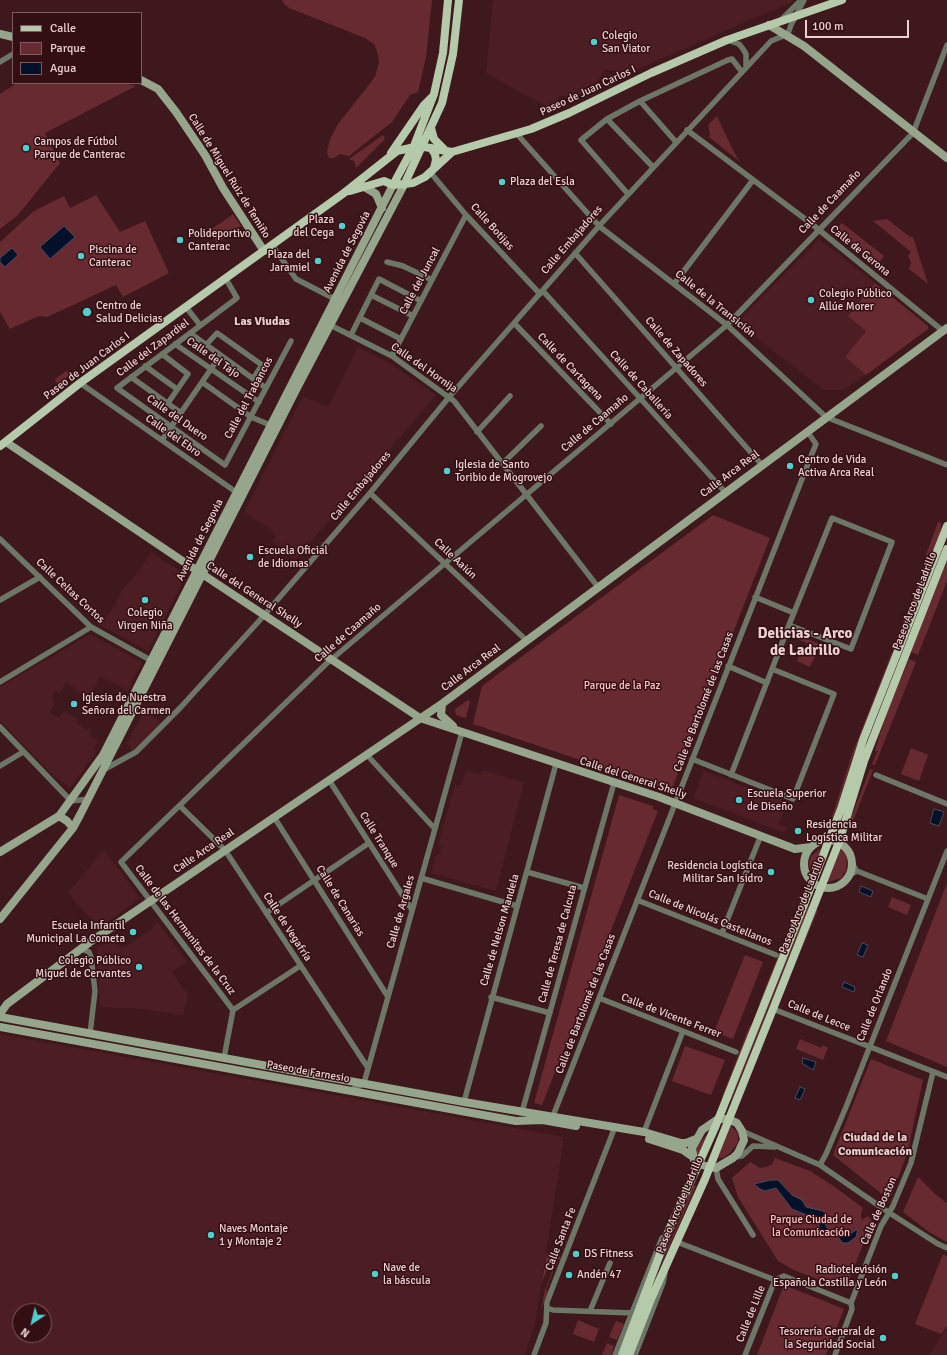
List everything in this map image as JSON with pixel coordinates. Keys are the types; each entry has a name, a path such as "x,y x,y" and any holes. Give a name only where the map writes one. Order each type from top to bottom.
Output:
{"main road":[{"path":"393,185 414,146 434,94 444,53 448,0"},
{"path":"404,185 427,147 431,128 442,103 449,79 459,0"},
{"name":"Paseo de Juan Carlos I","path":"2,442 80,383 344,193 397,151 414,146 449,151 516,133 569,113 651,73 727,40 842,0"},
{"path":"769,25 786,34 947,158"},
{"path":"0,34 12,37"},
{"name":"Calle de Miguel Ruiz de Temiño","path":"142,81 158,89 176,112 206,155 224,188 264,251"},
{"path":"389,157 424,105 434,94"},
{"path":"431,128 434,139 449,151"},
{"path":"427,147 436,154 432,170"},
{"name":"Paseo de Juan Carlos I","path":"344,193 363,186 384,182 393,185 413,183 432,170 449,151"},
{"path":"380,166 379,174 384,182"},
{"name":"Avenida de Segovia","path":"0,852 58,816 71,801 103,755 152,661 234,513 327,323 335,299 393,185"},
{"name":"Avenida de Segovia","path":"105,769 200,573 236,492 270,425 404,185"},
{"name":"Avenida de Segovia","path":"363,186 376,194 382,208"},
{"name":"Calle Arca Real","path":"0,1017 7,1004 82,949 225,850 442,704 945,329"},
{"name":"Calle del General Shelly","path":"2,442 333,659 420,718 675,803 795,849 811,847 817,842 828,840"},
{"name":"Paseo Arco de Ladrillo","path":"622,1355 669,1230 718,1119 812,883 841,809 863,740 944,541 947,526"},
{"name":"Paseo Arco de Ladrillo","path":"629,1355 677,1242 712,1167 728,1119 839,842 864,761 947,549"},
{"name":"Calle del General Shelly","path":"442,704 440,710 443,718 462,732"},
{"path":"0,919 73,828 105,769"},
{"path":"58,816 67,821 73,828"},
{"path":"811,847 806,853 804,862 806,874 812,883 820,888 827,889 841,886 854,870 848,849 839,842 828,840"},
{"path":"795,849 804,862"},
{"path":"0,1017 9,1029"},
{"name":"Paseo de Farnesio","path":"0,1017 464,1102 553,1116 643,1138 680,1149 693,1157"},
{"name":"Paseo de Farnesio","path":"0,1027 516,1121 543,1120 613,1130 644,1132 681,1143 686,1143 696,1139"},
{"path":"718,1119 728,1119 737,1123 742,1131 744,1140 742,1146 733,1158 712,1167 699,1164 693,1157 692,1148 696,1139 708,1125 718,1119"}],"street":[{"path":"786,34 788,34 802,0"},
{"path":"780,21 802,0"},
{"name":"Calle Embajadores","path":"105,769 136,752 181,707 265,615 370,493 450,396 652,167 771,42 786,34"},
{"path":"727,40 739,44 746,54 744,70"},
{"name":"Calle de Caamaño","path":"121,862 333,659 727,325 818,229 913,133 947,45"},
{"path":"0,62 12,55"},
{"path":"628,194 581,140 607,119 640,101 728,60 732,60 744,70"},
{"path":"640,101 676,142"},
{"path":"607,119 652,167"},
{"name":"Calle de Gerona","path":"687,130 818,229 945,329"},
{"name":"Calle de la Transición","path":"516,133 599,226 727,325 826,417 947,465"},
{"name":"Calle Botijas","path":"432,170 466,215 541,292"},
{"path":"674,284 753,180"},
{"name":"Calle del Juncal","path":"392,356 466,215"},
{"path":"272,245 296,278 335,299"},
{"name":"Calle de Zapadores","path":"575,253 762,465"},
{"path":"387,262 402,266 432,280"},
{"name":"Calle del Zapardiel","path":"117,388 237,298 226,279"},
{"path":"351,335 379,279 421,301"},
{"name":"Calle de Caballería","path":"541,292 725,492"},
{"path":"371,295 413,316"},
{"name":"Calle del Zapardiel","path":"186,307 200,325"},
{"path":"360,318 401,339"},
{"name":"Calle del Hornija","path":"327,323 392,356 450,396 598,587"},
{"name":"Calle de Cartagena","path":"514,323 611,424"},
{"path":"190,333 266,388"},
{"path":"206,345 218,333 262,365 253,379"},
{"name":"Calle del Trabancos","path":"225,465 291,341"},
{"name":"Calle del Tajo","path":"175,344 212,368 258,402"},
{"path":"162,354 188,374 168,403"},
{"path":"162,440 220,356"},
{"path":"145,366 177,389"},
{"path":"131,376 181,412"},
{"path":"202,382 251,417 270,425"},
{"name":"Calle del Ebro","path":"80,383 236,492"},
{"name":"Calle del Duero","path":"117,388 225,465"},
{"path":"477,432 510,396"},
{"path":"502,464 541,426"},
{"name":"Calle de Bartolomé de las Casas","path":"553,1116 816,444 807,431"},
{"path":"234,513 239,497 236,492"},
{"name":"Calle Aaiún","path":"370,493 526,640"},
{"path":"731,775 832,518 892,542 851,649 790,625"},
{"name":"Calle Celtas Cortos","path":"0,539 91,627 152,661"},
{"path":"0,600 40,577"},
{"path":"755,597 794,613"},
{"path":"0,682 91,627"},
{"path":"728,666 767,683"},
{"path":"692,759 793,799 834,694 772,669"},
{"path":"0,727 71,801 89,799"},
{"name":"Calle de Argales","path":"364,1083 462,732"},
{"path":"0,766 23,752"},
{"path":"366,755 435,829"},
{"name":"Calle de Nelson Mandela","path":"464,1102 491,997 556,764"},
{"path":"876,775 947,804"},
{"name":"Calle Tranque","path":"329,780 412,910"},
{"name":"Calle de Teresa de Calcuta","path":"522,1112 614,783"},
{"name":"Calle de Vegafría","path":"180,806 225,850 368,1068"},
{"name":"Calle de Canarias","path":"274,817 388,997"},
{"path":"722,934 761,835"},
{"path":"266,913 314,879 370,843"},
{"name":"Calle de Orlando","path":"820,1165 838,1127 947,851"},
{"name":"Calle de las Hermanitas de la Cruz","path":"121,862 233,1010 224,1058"},
{"path":"854,870 928,899"},
{"path":"526,872 584,888"},
{"path":"421,878 517,906"},
{"name":"Calle de Nicolás Castellanos","path":"637,900 776,955"},
{"path":"82,949 89,952 91,957 95,1003 90,1034"},
{"path":"233,1010 300,966"},
{"path":"491,997 550,1013"},
{"name":"Calle de Vicente Ferrer","path":"599,998 736,1052"},
{"name":"Calle de Lecce","path":"773,1009 947,1077"},
{"path":"644,1132 683,1032"},
{"name":"Calle de Boston","path":"835,1355 852,1309 852,1303 888,1212 893,1206 911,1164 933,1072"},
{"path":"350,1090 364,1083"},
{"name":"Calle Santa Fe","path":"534,1355 546,1323 547,1308 552,1291 613,1130"},
{"path":"742,1131 820,1165 888,1212 938,1244 947,1248"},
{"path":"733,1158 742,1156 753,1146 782,1148"},
{"name":"Paseo Arco de Ladrillo","path":"712,1167 718,1180 753,1235"},
{"name":"Paseo Arco de Ladrillo","path":"615,1355 662,1238 669,1230"},
{"path":"677,1242 775,1280 784,1276 852,1303"},
{"path":"590,1311 610,1263"},
{"name":"Paseo Arco de Ladrillo","path":"635,1355 663,1283 667,1265"},
{"name":"Calle de Lille","path":"745,1355 775,1280"},
{"path":"547,1308 553,1310 632,1313"}],"shaded area":[{"name":"Colegio San Viator","path":"493,0 793,0 789,4 620,77 616,71 604,69 594,90 575,99 560,95 552,110 486,73"},
{"name":"Colegio Público Allúe Morer","path":"819,239 875,283 848,316 866,331 845,357 866,375 843,390 824,390 741,326 741,318"},
{"path":"358,347 388,362 436,395 295,560 272,541 276,537 270,529 244,512 303,396 328,407"},
{"name":"Colegio Virgen Niña","path":"151,552 186,575 148,651 98,624 117,604 115,602 121,595 120,593 139,571"},
{"path":"90,634 142,662 128,691 100,676 89,699 75,691 76,688 66,683 60,693 57,691 54,693 52,697 55,702 50,713 59,718 63,711 78,719 76,723 87,730 89,727 93,730 90,735 98,741 94,748 97,751 70,788 53,775 0,721 0,687"},
{"path":"144,710 161,723 132,751 127,743"},
{"path":"483,770 524,783 496,891 431,873 435,857 440,854 442,846 438,845 455,784 461,786 466,771 480,775"},
{"name":"Escuela Superior de Diseño","path":"704,771 787,803 779,824 787,827 785,833 693,798"},
{"path":"104,849 140,898 99,928 68,893"},
{"name":"Colegio Público Miguel de Cervantes","path":"158,922 187,962 172,972 188,995 183,1016 145,1009 100,1007 97,948 113,937 121,948 125,947 153,928 152,926"},
{"path":"0,1034 564,1137 535,1324 525,1355 0,1355"},
{"path":"947,1327 947,1355 929,1355"}],"green space":[{"path":"282,0 432,0 426,57 418,92 410,95 392,122 349,156 340,154 334,158 329,158 327,152 330,139 338,124 375,77 379,62 374,44 365,38 289,8"},
{"name":"Campos de Fútbol Parque de Canterac","path":"15,84 128,84 136,86 45,133 60,163 18,215 0,229 0,94"},
{"path":"717,116 739,161 709,137 710,134 708,125"},
{"path":"383,135 385,139 356,168 354,161 349,159"},
{"name":"Piscina de Canterac","path":"96,195 120,232 145,221 169,273 123,297 116,285 47,317 39,316 10,329 0,312 0,242 34,211 64,196 70,208"},
{"path":"233,214 241,226 217,243 209,231"},
{"path":"887,219 910,237 913,237 928,284 909,269 911,263 908,256 911,252 873,221"},
{"path":"842,223 884,256 876,266 834,231"},
{"path":"875,283 928,326 928,329 866,375 845,357 866,331 848,316"},
{"path":"66,371 73,373 57,384 55,379"},
{"name":"Parque de la Paz","path":"713,515 770,538 672,789 670,790 473,724 482,686"},
{"path":"938,522 941,523 940,536 935,547 924,560"},
{"path":"947,559 947,581 918,655 911,652"},
{"path":"927,568 896,646 894,645 924,570"},
{"path":"795,634 820,644 818,648 794,638"},
{"path":"801,650 815,656 810,667 797,661"},
{"path":"892,652 853,756 834,818 832,817 852,754"},
{"path":"909,659 916,662 875,765 872,764 877,752 875,750 887,712"},
{"path":"468,700 470,702 466,717 464,718 456,715 455,709"},
{"path":"911,748 928,755 919,781 901,774"},
{"path":"870,769 873,770 851,826 848,825"},
{"path":"619,795 653,806 653,809 658,811 542,1105 534,1103"},
{"path":"821,848 813,871 811,872 809,864 811,856"},
{"path":"842,848 847,855 846,870 841,878 829,882 828,881"},
{"path":"947,883 947,1067 886,1041"},
{"path":"892,897 911,905 907,915 888,907"},
{"path":"799,903 801,904 761,1003 759,1004"},
{"path":"808,906 809,907 731,1101 730,1100"},
{"path":"816,910 818,910 781,998"},
{"path":"745,955 763,962 733,1039 714,1032"},
{"path":"752,1024 724,1098 722,1097 749,1027"},
{"path":"800,1039 821,1048 823,1045 828,1048 823,1060 796,1049"},
{"path":"685,1046 725,1060 711,1095 672,1081"},
{"path":"871,1059 923,1080 907,1154 891,1196 887,1198 833,1155"},
{"path":"731,1126 738,1133 738,1142 730,1153 723,1158 718,1158"},
{"path":"708,1133 698,1159 696,1154 697,1146"},
{"name":"Parque Ciudad de la Comunicación","path":"775,1158 810,1171 835,1187 863,1208 861,1214 862,1220 868,1216 872,1221 848,1283 841,1283 835,1286 794,1270 778,1261 738,1197 732,1178 750,1162 760,1168 767,1167 772,1164"},
{"path":"918,1177 935,1194 947,1203 947,1242 929,1232 903,1212"},
{"path":"694,1185 696,1186 660,1267 665,1253"},
{"path":"547,1253 553,1256 542,1282"},
{"path":"943,1254 947,1256 947,1326 941,1334 915,1324"},
{"path":"558,1256 561,1257 560,1260 558,1259 546,1290 548,1291 541,1310 545,1290"},
{"path":"784,1285 844,1309 826,1355 757,1355"},
{"path":"578,1320 599,1329 594,1342 573,1334"},
{"path":"616,1321 624,1324 617,1340 609,1337"},
{"path":"607,1343 614,1346 611,1355 602,1355"}],"water":[{"path":"64,226 75,237 50,259 40,247"},
{"path":"12,248 18,255 5,267 0,262 0,258"},
{"path":"934,809 944,812 939,826 930,823"},
{"path":"861,886 873,891 871,897 859,892"},
{"path":"862,943 868,945 863,957 857,955"},
{"path":"844,982 855,987 854,992 842,987"},
{"path":"803,1058 816,1062 813,1070 802,1063"},
{"path":"800,1087 805,1089 800,1100 795,1098"},
{"path":"778,1180 792,1195 802,1200 806,1207 823,1211 825,1213 823,1221 828,1229 833,1231 841,1230 848,1235 858,1229 856,1237 848,1243 843,1243 836,1235 826,1235 821,1232 819,1228 819,1217 807,1215 792,1209 776,1188 765,1191 754,1184"}],"place":[{"name":"Colegio San Viator","path":"594,42"},
{"name":"Campos de Fútbol Parque de Canterac","path":"26,148"},
{"name":"Plaza del Esla","path":"502,182"},
{"name":"Plaza del Cega","path":"342,226"},
{"name":"Polideportivo Canterac","path":"180,240"},
{"name":"Piscina de Canterac","path":"81,256"},
{"name":"Plaza del Jaramiel","path":"318,261"},
{"name":"Colegio Público Allúe Morer","path":"811,300"},
{"name":"Centro de Salud Delicias","path":"87,312"},
{"name":"Centro de Vida Activa Arca Real","path":"790,466"},
{"name":"Iglesia de Santo Toribio de Mogrovejo","path":"447,471"},
{"name":"Escuela Oficial de Idiomas","path":"250,557"},
{"name":"Colegio Virgen Niña","path":"145,600"},
{"name":"Iglesia de Nuestra Señora del Carmen","path":"74,704"},
{"name":"Escuela Superior de Diseño","path":"739,800"},
{"name":"Residencia Logística Militar","path":"798,831"},
{"name":"Residencia Logística Militar San Isidro","path":"771,872"},
{"name":"Escuela Infantil Municipal La Cometa","path":"133,932"},
{"name":"Colegio Público Miguel de Cervantes","path":"139,967"},
{"name":"Naves Montaje 1 y Montaje 2","path":"211,1235"},
{"name":"DS Fitness","path":"576,1254"},
{"name":"Nave de la báscula","path":"375,1274"},
{"name":"Andén 47","path":"569,1275"},
{"name":"Radiotelevisión Española Castilla y León","path":"895,1276"},
{"name":"Tesorería General de la Seguridad Social","path":"883,1338"}],"district":[{"name":"Las Viudas","path":"262,322"},
{"name":"Delicias - Arco de Ladrillo","path":"805,642"},
{"name":"Ciudad de la Comunicación","path":"875,1145"}]}
